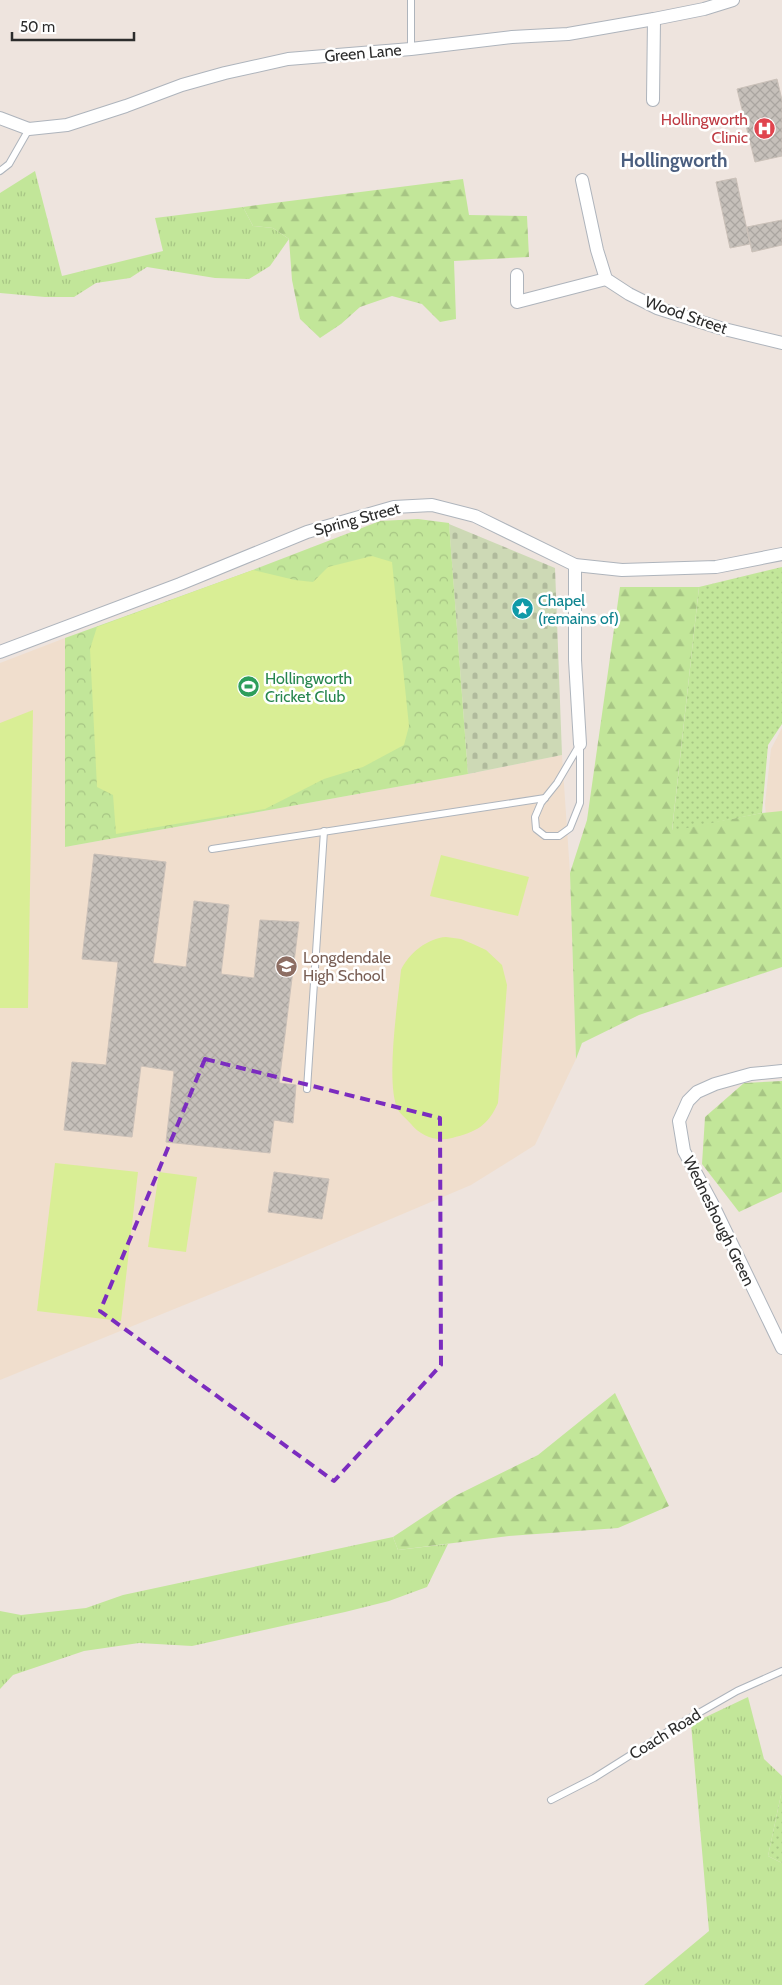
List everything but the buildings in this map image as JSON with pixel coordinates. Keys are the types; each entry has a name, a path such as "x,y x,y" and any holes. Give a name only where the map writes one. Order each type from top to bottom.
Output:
{"street":[{"name":"Green Lane","path":"0,118 29,129 67,125 182,85 288,59 411,49 512,36 568,34 704,9 733,0"},
{"path":"654,19 654,100"},
{"path":"517,274 517,302 606,279 596,250 582,180"},
{"name":"Wood Street","path":"606,279 628,294 657,308 720,328 782,343"},
{"name":"Spring Street","path":"0,652 180,584 307,532 394,507 432,506 475,516 576,564 622,570 716,567 782,554"},
{"path":"576,564 575,660 580,744"},
{"name":"Wedneshough Green","path":"782,1071 751,1074 715,1084 698,1092 688,1101 679,1121 684,1151 712,1203 782,1348"}],"lane":[{"path":"411,0 411,49"},
{"path":"0,171 10,164 29,129"},
{"path":"580,744 580,803 570,828 559,836 545,836 536,829 535,817 580,744"},
{"path":"212,849 545,798"},
{"path":"307,1089 324,831"},
{"name":"Coach Road","path":"551,1800 594,1778 683,1722 737,1691 782,1671"}],"highlighted area":[{"path":"205,1059 440,1118 441,1365 334,1481 100,1311"}],"shaded area":[{"name":"Longdendale High School","path":"65,638 65,847 468,774 562,755 570,873 576,1059 535,1145 471,1185 287,1263 0,1380 0,663"},
{"path":"782,728 782,835 766,816 765,804 771,749"}],"green space":[{"path":"35,171 62,276 163,251 155,218 243,207 253,226 273,228 289,239 270,266 249,279 215,278 147,267 130,278 96,283 74,297 45,297 0,293 0,193"},
{"path":"463,179 469,215 527,216 529,257 454,261 456,319 440,322 422,304 392,296 360,307 341,324 320,338 300,319 292,280 289,239 273,228 253,226 243,207"},
{"name":"Hollingworth Cricket Club","path":"418,519 449,523 468,774 65,847 65,638 253,570 380,521"},
{"path":"449,524 555,568 562,755 468,774"},
{"name":"Hollingworth Cricket Club","path":"372,556 392,562 409,726 404,745 363,767 324,779 265,809 116,834 113,795 97,787 90,649 97,627 253,570 295,580 313,582 328,567"},
{"path":"782,567 782,724 768,745 762,813 672,831 699,587"},
{"path":"620,587 699,587 672,830 782,811 782,967 639,1015 582,1043 576,1059 570,873 587,820"},
{"path":"33,710 28,1008 0,1008 0,723"},
{"path":"441,855 529,877 518,916 430,896"},
{"path":"446,937 461,939 486,950 502,965 507,985 498,1103 490,1117 480,1127 460,1136 440,1139 429,1137 419,1132 398,1110 394,1098 392,1062 401,970 414,952 426,943"},
{"path":"782,1081 782,1192 739,1212 702,1164 705,1117 744,1083"},
{"path":"55,1163 138,1172 121,1321 37,1311"},
{"path":"159,1172 197,1177 186,1252 148,1247"},
{"path":"615,1393 669,1506 618,1528 509,1536 398,1550 393,1537 455,1496 538,1455"},
{"path":"393,1537 398,1550 448,1544 427,1587 389,1601 192,1646 139,1643 84,1651 13,1675 0,1689 0,1611 21,1615 86,1608 123,1595"},
{"path":"748,1697 764,1759 782,1776 782,1790 768,1856 782,1863 782,1985 644,1985 709,1931 691,1724"},
{"path":"782,1790 782,1863 768,1856"}],"place":[{"name":"Hollingworth Clinic","path":"764,128"},
{"name":"Chapel (remains of)","path":"522,609"},
{"name":"Hollingworth Cricket Club","path":"249,687"},
{"name":"Longdendale High School","path":"287,966"}],"district":[{"name":"Hollingworth","path":"674,160"}]}
